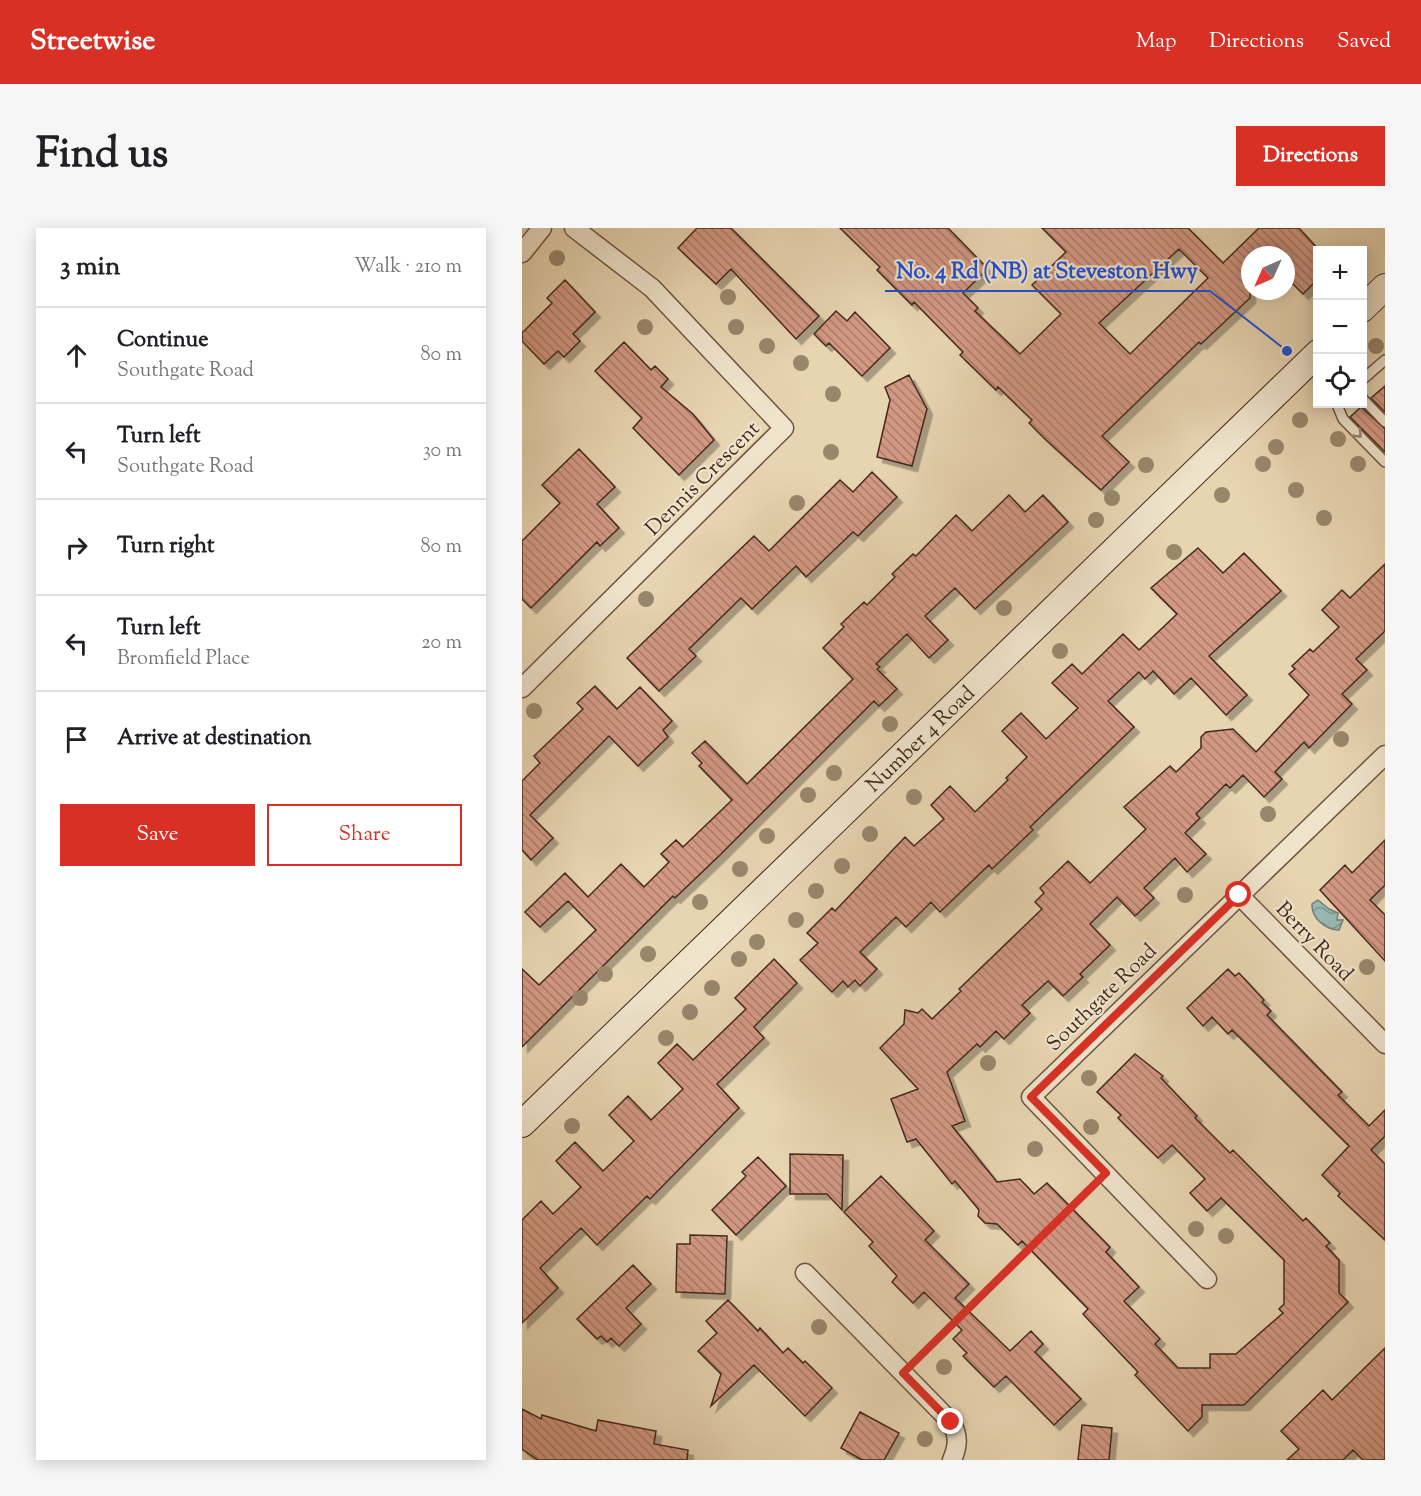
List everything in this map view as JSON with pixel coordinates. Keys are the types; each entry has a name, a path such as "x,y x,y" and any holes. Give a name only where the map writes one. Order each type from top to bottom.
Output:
{"main road":[{"path":"1367,304 1385,287"},
{"name":"Number 4 Road","path":"522,1124 1313,364"}],"street":[{"path":"522,253 542,228"},
{"name":"Dennis Crescent","path":"522,688 784,428 652,288 574,228"},
{"name":"Southgate Road","path":"1207,1279 1031,1097 1385,755"},
{"name":"Berry Road","path":"1239,895 1385,1044"},
{"path":"805,1273 951,1422 956,1430 957,1446 952,1460"}],"lane":[{"path":"1367,376 1385,360"},
{"path":"1367,403 1385,422"},
{"path":"1338,408 1343,419 1385,462"}],"path":[{"path":"903,1373 1106,1173"}],"water":[{"path":"1318,900 1338,913 1337,920 1343,920 1339,930 1329,928 1314,914 1312,904"}],"building":[{"path":"697,228 731,228 819,316 796,339 731,269 716,284 678,248"},
{"path":"840,228 948,228 988,269 963,293 978,308 975,311 1020,354 1061,314 1032,285 1066,252 1042,228 1188,228 1223,263 1259,228 1299,228 1315,246 1313,246 1313,284 1303,294 1295,286 1295,246 1241,246 1241,300 1248,300 1201,344 1199,342 1102,436 1129,462 1101,490 1029,423 1032,420 998,387 996,390 960,355 963,352 914,302 912,305 877,270 880,267","holes":["1179,249 1208,278 1130,354 1099,323"]},
{"path":"565,280 595,312 573,334 580,341 564,357 558,351 544,364 522,341 522,333 552,303 547,298"},
{"path":"836,311 847,321 855,312 890,348 862,376 829,343 826,346 814,334"},
{"path":"624,342 651,370 655,366 668,379 661,387 693,414 714,440 679,475 633,428 642,418 595,371"},
{"path":"909,375 927,409 912,466 877,457 890,400 885,387"},
{"path":"1385,386 1385,412 1371,398"},
{"path":"1362,408 1385,429 1385,452 1350,417"},
{"path":"579,449 615,487 597,504 619,528 600,546 597,542 531,608 522,599 522,541 560,503 542,485"},
{"path":"872,472 897,497 858,536 853,532 806,577 796,566 752,609 741,598 689,649 696,656 659,691 627,658 754,536 769,551 840,480 853,492"},
{"path":"1009,495 1025,512 1043,495 1068,522 975,609 955,588 925,616 948,640 929,658 907,634 876,664 880,667 877,669 897,689 879,706 874,701 719,856 675,898 673,896 522,1047 522,969 539,985 596,930 568,901 540,927 525,912 565,873 588,897 621,864 644,887 669,862 661,854 676,840 683,847 732,800 699,766 702,763 692,753 705,741 747,784 853,679 823,648 844,627 841,624 864,602 867,605 895,577 892,574 913,554 916,556 956,515 972,531"},
{"path":"1198,548 1223,573 1244,553 1281,591 1209,656 1247,695 1226,715 1191,678 1174,694 1153,671 1145,679 1139,672 1108,701 1134,727 1030,827 1033,830 992,869 989,865 940,912 931,902 906,927 896,917 860,952 877,969 860,986 855,980 848,987 843,981 832,992 800,960 818,943 807,933 832,908 835,911 905,837 914,846 944,819 931,805 950,786 975,812 1008,780 1006,778 1027,757 1002,731 1021,713 1046,739 1078,708 1052,683 1072,664 1082,674 1123,634 1139,650 1177,614 1151,588"},
{"path":"1385,564 1385,631 1356,659 1367,670 1342,694 1352,704 1309,748 1304,742 1275,772 1282,779 1264,797 1243,775 1230,788 1226,784 1196,814 1200,818 1185,833 1206,854 1187,872 1175,858 1144,888 1154,898 1135,916 1117,897 1090,924 1110,945 1080,974 1083,977 1063,996 1048,981 1022,1005 1030,1013 1004,1039 996,1031 980,1047 977,1044 947,1072 965,1121 952,1126 997,1182 1020,1179 1034,1194 1047,1183 1110,1247 1106,1252 1139,1287 1124,1301 1160,1339 1155,1344 1178,1368 1210,1368 1210,1354 1236,1354 1283,1313 1279,1309 1284,1304 1284,1260 1221,1198 1207,1211 1190,1193 1205,1179 1172,1145 1158,1158 1118,1118 1121,1115 1097,1092 1135,1054 1163,1076 1161,1078 1197,1116 1195,1118 1230,1153 1233,1150 1303,1221 1306,1218 1330,1243 1326,1246 1339,1260 1339,1293 1348,1302 1244,1405 1202,1405 1202,1417 1188,1431 1135,1375 1138,1372 1083,1314 1088,1309 1022,1241 1018,1245 997,1224 985,1223 978,1216 979,1210 955,1181 952,1184 916,1139 907,1142 891,1099 918,1089 880,1048 904,1024 905,1010 918,1013 922,1009 932,1019 961,991 959,989 1042,909 1035,902 1044,893 1040,888 1068,861 1090,883 1146,829 1124,807 1170,766 1176,772 1201,748 1201,737 1206,732 1233,729 1256,752 1309,695 1289,674 1295,669 1292,666 1310,649 1313,652 1339,627 1322,610 1342,590 1350,598"},
{"path":"595,686 617,709 640,687 672,721 663,730 668,737 638,766 609,736 530,815 553,838 531,860 522,850 522,781 540,763 534,756 583,709 577,703"},
{"path":"1385,840 1385,885 1370,900 1385,915 1385,961 1320,890 1345,865 1352,873"},
{"path":"774,959 797,983 754,1027 764,1038 717,1084 739,1108 650,1199 647,1196 597,1245 581,1228 540,1268 558,1288 522,1323 522,1220 541,1201 553,1214 581,1187 556,1161 575,1142 603,1171 634,1141 609,1115 628,1096 651,1120 683,1089 658,1063 677,1044 693,1060 746,1009 735,998"},
{"path":"1228,969 1235,976 1239,973 1264,1000 1262,1002 1271,1011 1267,1015 1342,1092 1338,1095 1369,1126 1385,1110 1385,1136 1371,1150 1385,1164 1385,1240 1338,1196 1340,1193 1322,1175 1349,1146 1232,1030 1228,1034 1212,1017 1203,1026 1187,1008"},
{"path":"790,1154 843,1155 842,1210 827,1194 790,1194"},
{"path":"758,1157 786,1186 736,1235 712,1210 746,1176 742,1172"},
{"path":"881,1176 934,1231 925,1240 969,1284 955,1298 1010,1351 1031,1331 1043,1344 1035,1352 1081,1399 1054,1425 1006,1376 994,1387 963,1356 967,1353 953,1339 962,1330 924,1292 913,1303 892,1282 897,1276 869,1246 873,1242 844,1212"},
{"path":"690,1235 727,1236 725,1294 676,1292 677,1244 690,1244"},
{"path":"633,1265 651,1284 626,1308 641,1324 619,1346 611,1338 607,1342 601,1336 597,1339 577,1319"},
{"path":"728,1300 758,1331 760,1328 783,1353 788,1348 803,1363 805,1361 832,1388 805,1416 754,1365 711,1406 721,1374 698,1351 717,1333 706,1321"},
{"path":"1385,1348 1385,1460 1363,1460 1353,1450 1343,1460 1287,1460 1299,1449 1281,1431 1323,1390 1332,1400"},
{"path":"522,1409 541,1419 542,1415 596,1431 598,1420 656,1431 654,1444 688,1450 687,1460 538,1460 522,1449"},
{"path":"860,1412 899,1433 884,1460 862,1460 841,1448"},
{"path":"1082,1425 1112,1428 1109,1460 1078,1460"}],"place":[{"name":"No. 4 Rd (NB) at Steveston Hwy","path":"1287,351"}],"route":[{"path":"951,1422 903,1373 1106,1173 1031,1097 1239,895"}]}
